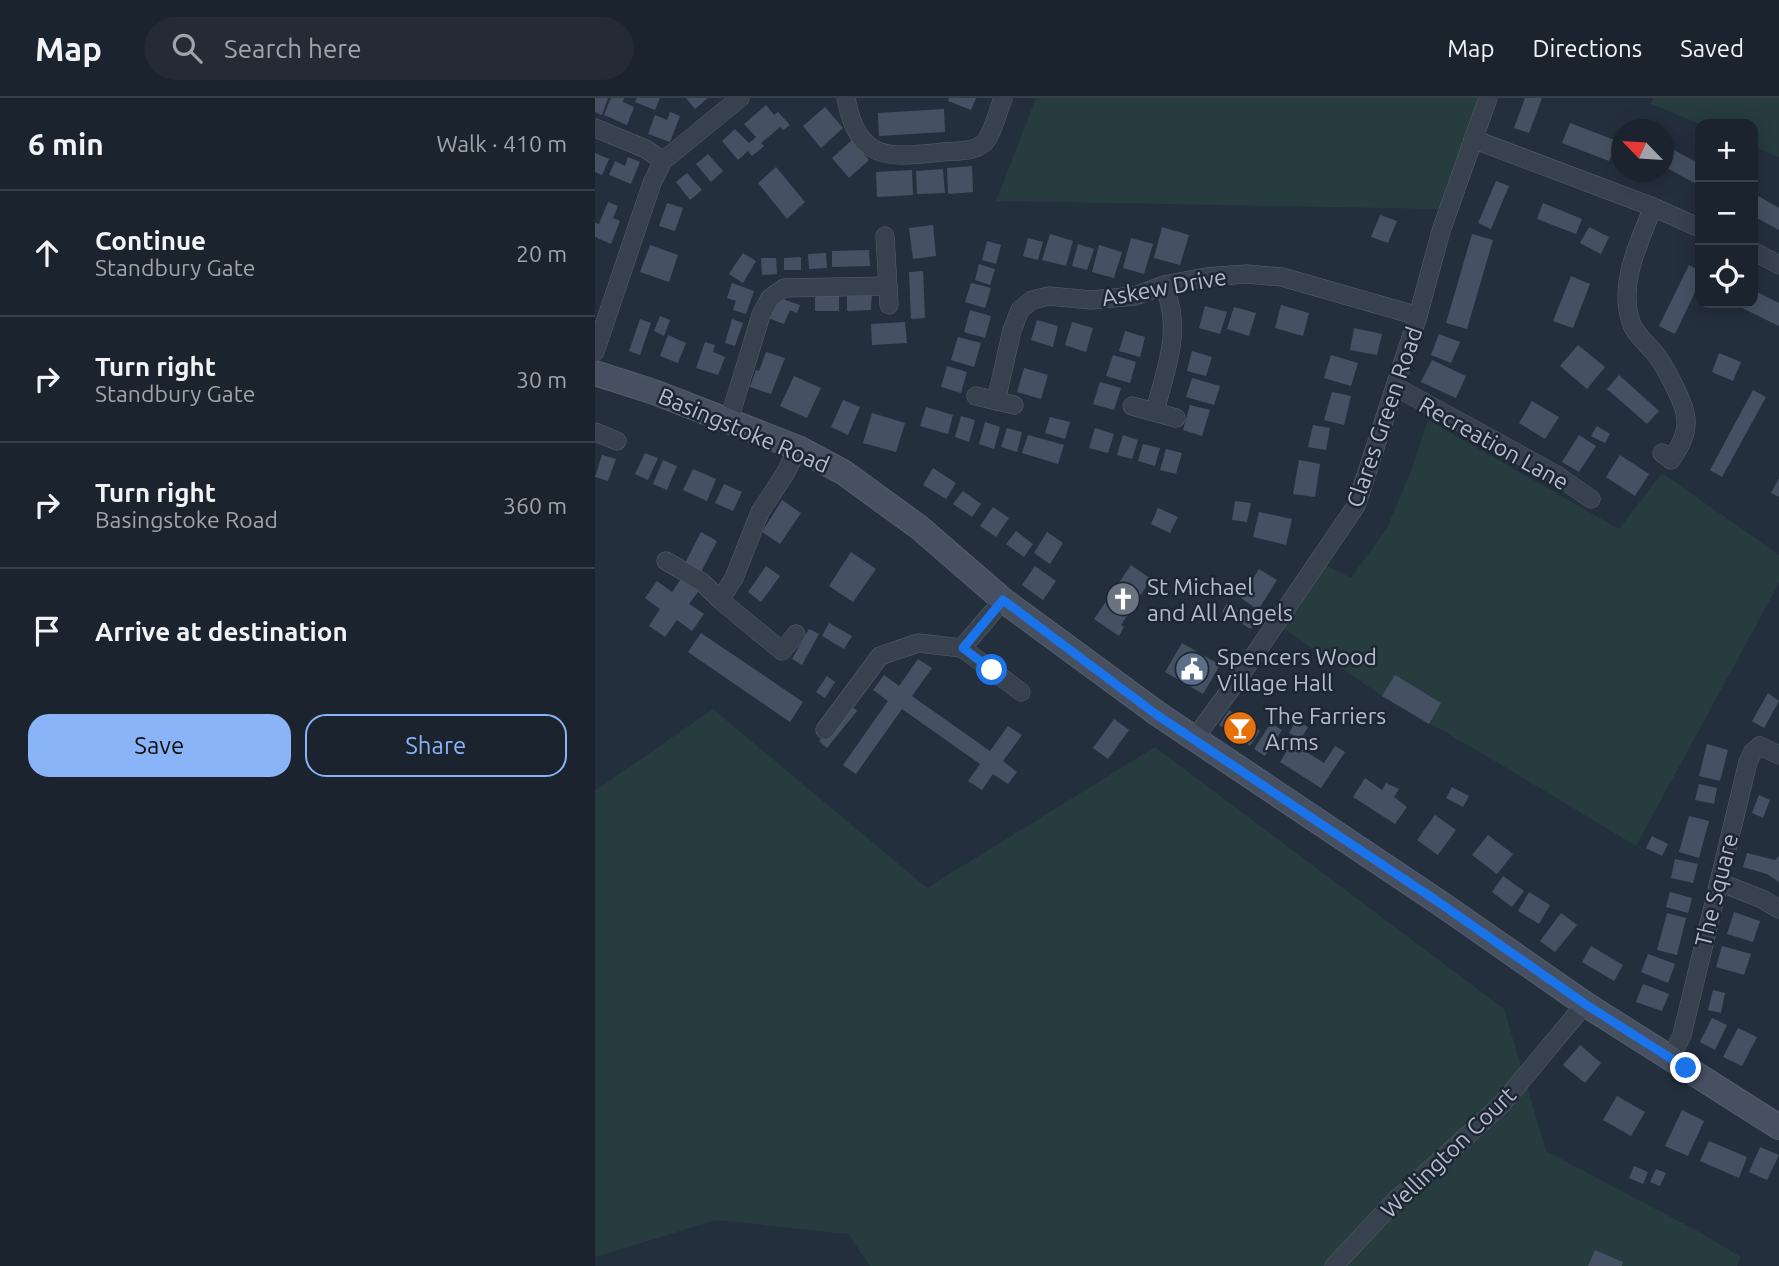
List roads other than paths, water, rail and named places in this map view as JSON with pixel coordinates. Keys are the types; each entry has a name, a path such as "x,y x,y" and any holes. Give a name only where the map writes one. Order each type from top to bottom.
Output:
{"street":[{"path":"595,352 652,183 663,161 740,98"},
{"path":"846,98 857,132 879,153 899,157 971,149 984,142 1003,98"},
{"name":"Clares Green Road","path":"1194,739 1356,506 1418,316 1441,231 1488,98"},
{"path":"595,128 646,149 663,161"},
{"path":"1472,139 1653,207 1695,226"},
{"path":"1653,207 1634,257 1626,289 1631,324 1657,357 1675,388 1687,419 1681,446 1670,460"},
{"path":"885,236 889,305"},
{"path":"1758,254 1779,265"},
{"name":"Askew Drive","path":"976,396 1005,403 1011,330 1030,295 1091,300 1135,296 1164,285 1206,277 1246,274 1282,276 1418,316"},
{"path":"1155,412 1174,333 1173,311 1164,285"},
{"path":"728,423 761,314 770,298 784,288 888,286"},
{"name":"Basingstoke Road","path":"595,373 798,448 843,472 920,528 1003,600 1157,715 1437,901 1585,1004 1779,1127"},
{"name":"Recreation Lane","path":"1396,387 1555,474 1591,499"},
{"path":"1132,406 1176,418"},
{"path":"595,432 617,441"},
{"path":"720,600 734,578 760,512 798,448"},
{"path":"666,561 702,582 778,655 796,634"},
{"path":"963,648 1003,600"},
{"path":"825,730 880,656 918,643 963,648 1021,692"},
{"name":"The Square","path":"1671,1058 1682,1035 1752,753 1760,746 1779,755"},
{"path":"1719,882 1762,898 1779,909"},
{"name":"Wellington Court","path":"1334,1266 1395,1201 1501,1105 1585,1004"}],"place":[{"name":"St Michael and All Angels","path":"1123,599"},
{"name":"Spencers Wood Village Hall","path":"1192,669"},
{"name":"The Farriers Arms","path":"1240,728"}]}
